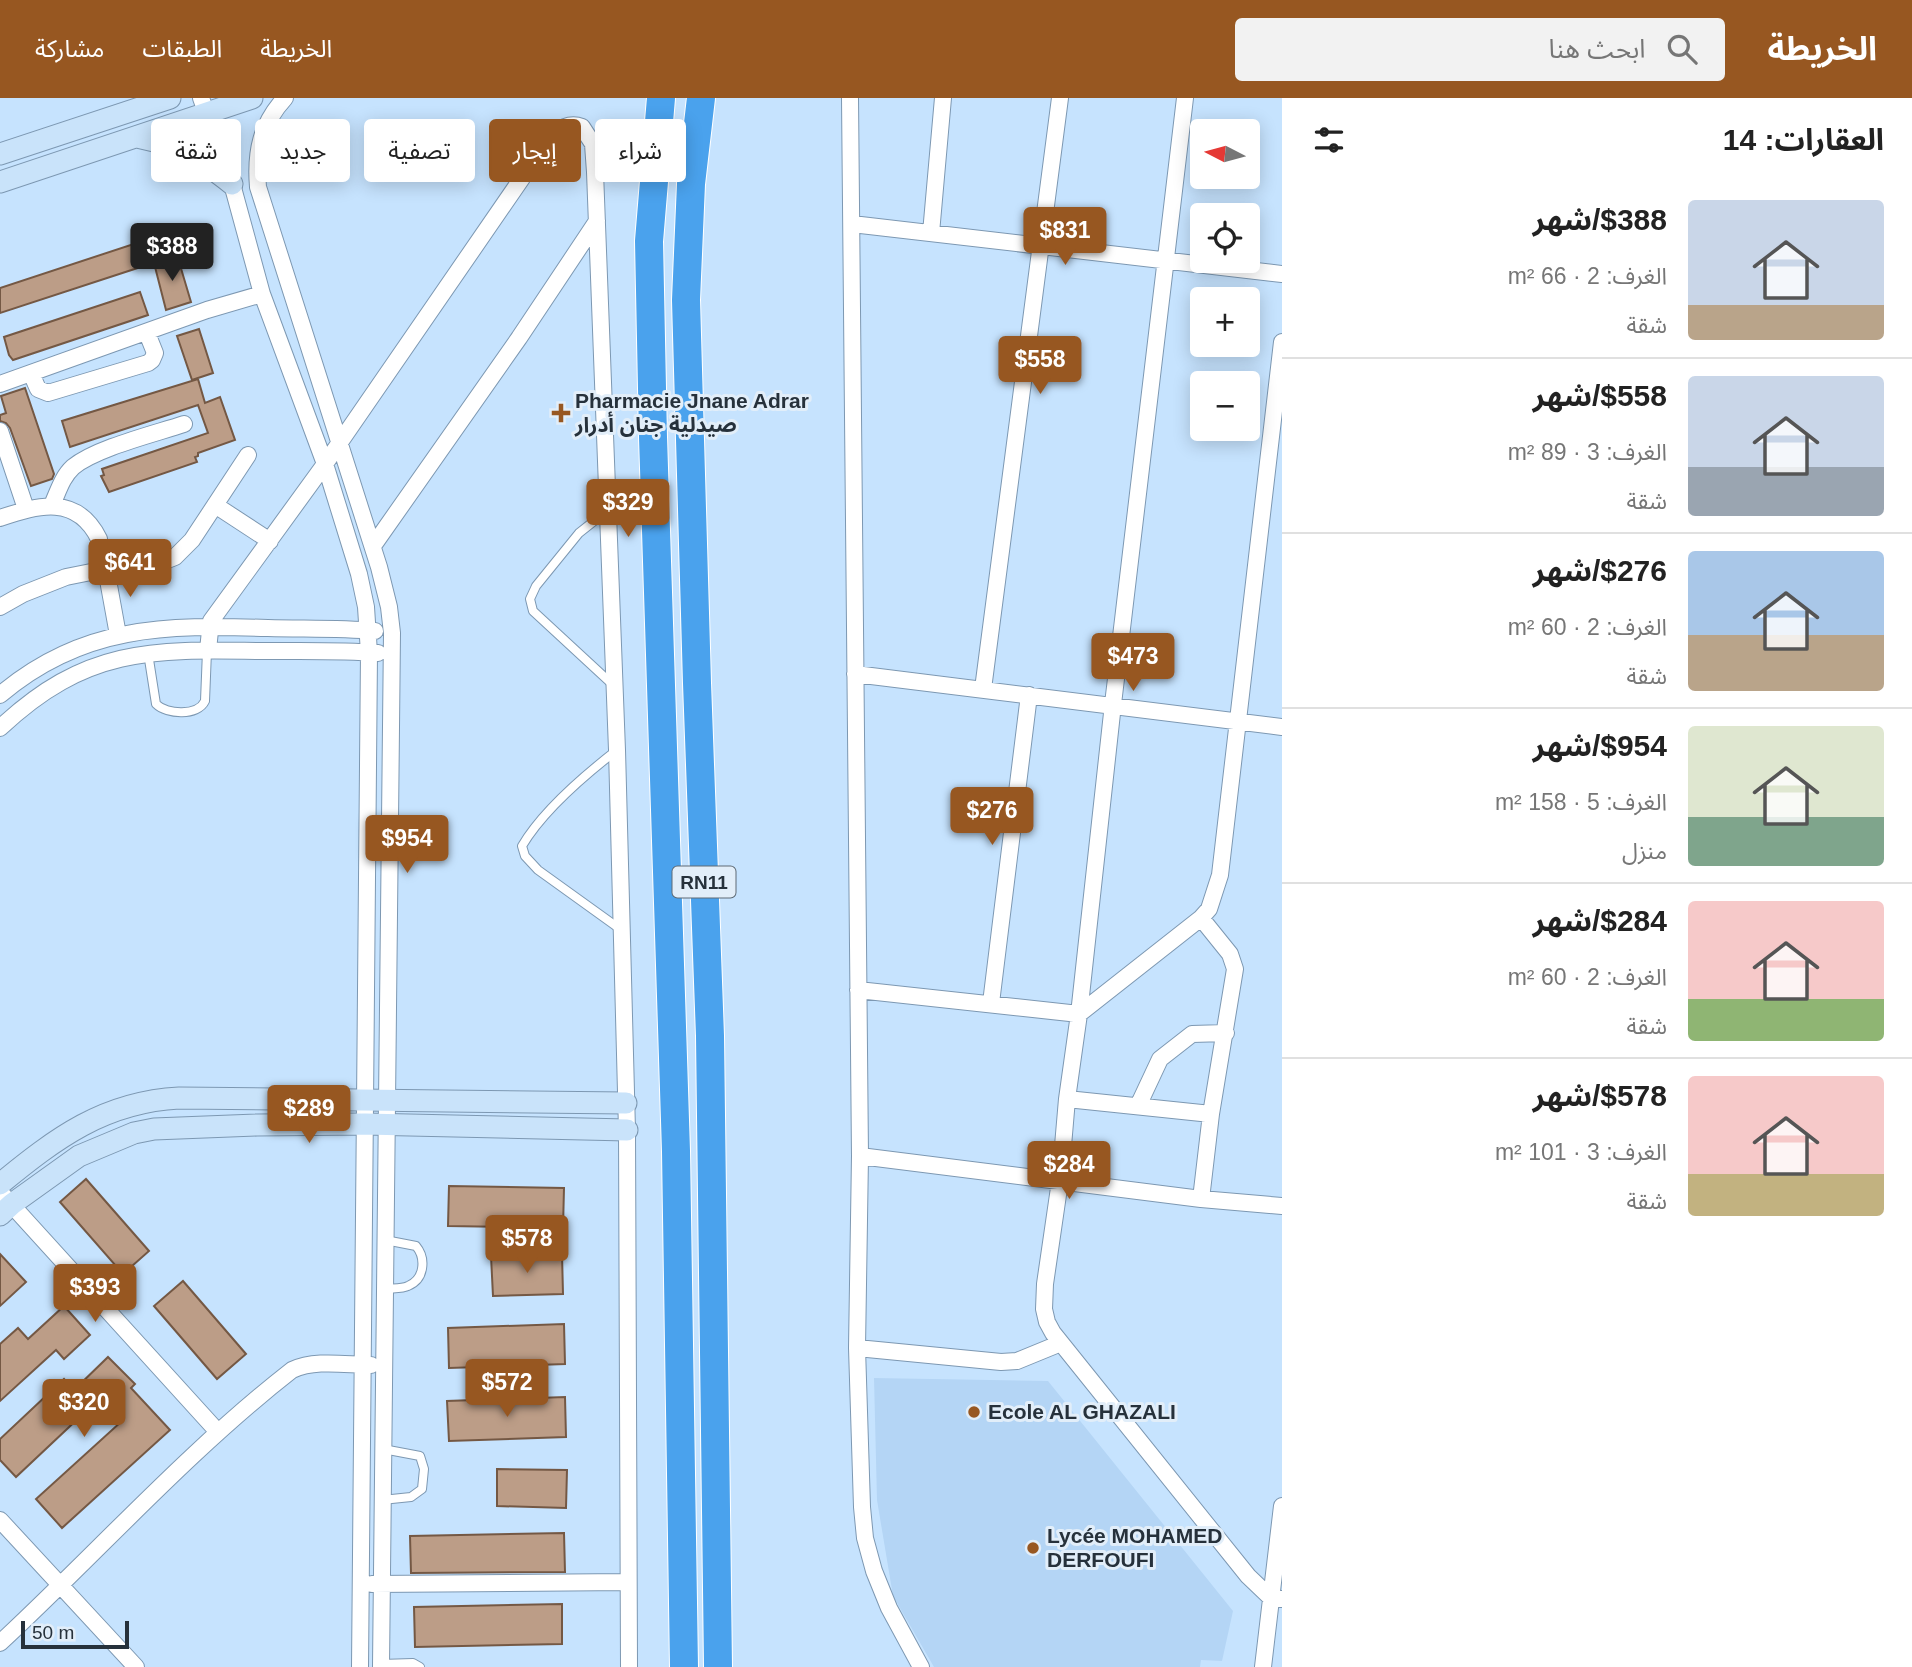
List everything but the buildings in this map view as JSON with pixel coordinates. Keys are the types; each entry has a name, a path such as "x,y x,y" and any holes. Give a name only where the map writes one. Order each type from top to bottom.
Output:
{"highway":[{"name":"RN11","path":"661,98 649,241 676,1164 684,1667"},
{"name":"RN11","path":"701,98 691,184 686,300 710,1035 718,1667"}],"street":[{"path":"0,154 170,98"},
{"path":"0,182 135,137 204,106 252,98"},
{"path":"285,98 265,127 259,146 258,187 373,546 387,597 392,633 376,1100"},
{"path":"850,98 860,1156 857,1348 865,1538 874,1571 889,1608 921,1667"},
{"path":"931,233 943,98"},
{"path":"983,689 1060,98"},
{"path":"1185,98 1044,1309 1047,1322 1061,1343 1248,1576 1277,1598"},
{"path":"204,106 232,184 262,294 325,464 359,574 368,630 376,1124 363,1365 360,1665 381,1665 385,1240 376,1124"},
{"path":"208,650 209,626 325,464 531,164 553,136 568,125 582,127 593,144 617,750 627,1130 629,1667"},
{"path":"135,137 178,147 197,157 232,184"},
{"path":"373,546 519,338 597,221"},
{"path":"852,225 1282,274"},
{"path":"0,383 206,310 262,294"},
{"path":"31,373 38,390 48,393 148,363 155,353 147,333"},
{"path":"858,990 1079,1014 1209,909 1220,875 1282,342"},
{"path":"52,505 71,468 121,445 184,424"},
{"path":"0,431 26,509"},
{"path":"0,607 44,585 106,569 155,565 174,557 192,540 247,455"},
{"path":"0,518 26,509 52,505 78,513 99,539"},
{"path":"215,505 270,541"},
{"path":"106,569 118,635"},
{"path":"0,695 30,672 71,650 144,630 209,626 392,633"},
{"path":"144,630 148,653"},
{"path":"0,728 21,709 64,679 118,658 148,653 208,650 392,655"},
{"path":"855,674 1282,727"},
{"path":"991,1003 1029,695"},
{"path":"1201,918 1234,962 1235,976 1211,1114 1201,1199"},
{"path":"1138,1106 1160,1059 1192,1034 1226,1033"},
{"path":"0,1184 54,1142 85,1122 151,1099 626,1102"},
{"path":"1067,1099 1211,1114"},
{"path":"218,1432 4,1204 79,1156 134,1133 154,1129 376,1124 627,1130"},
{"path":"860,1156 1201,1199 1282,1206"},
{"path":"857,1348 1001,1362 1017,1361 1061,1343"},
{"path":"0,1643 218,1432 292,1370 303,1365 317,1364 384,1366"},
{"path":"1263,1667 1277,1598 1282,1506"},
{"path":"0,1520 136,1667"},
{"path":"360,1584 628,1582"}],"lane":[{"path":"608,510 579,533 536,586 530,598 533,611 615,686"},
{"path":"148,653 156,704 166,710 193,712 201,709 205,701 208,650"},
{"path":"617,750 591,770 530,832 522,846 525,856 538,870 622,930"},
{"path":"385,1240 416,1246 423,1254 422,1268 417,1280 407,1287 385,1289"},
{"path":"382,1500 411,1497 422,1489 424,1469 420,1456 383,1450"},
{"path":"381,1665 413,1663 420,1667"}],"shaded area":[{"name":"Lycée MOHAMED DERFOUFI","path":"874,1378 1048,1381 1233,1611 1222,1661 1201,1660 1200,1667 934,1667 893,1596 877,1500"}],"place":[{"name":"Pharmacie Jnane Adrar صيدلية جنان أدرار","path":"561,413"},
{"name":"Ecole AL GHAZALI","path":"974,1412"},
{"name":"Lycée MOHAMED DERFOUFI","path":"1033,1548"}]}
